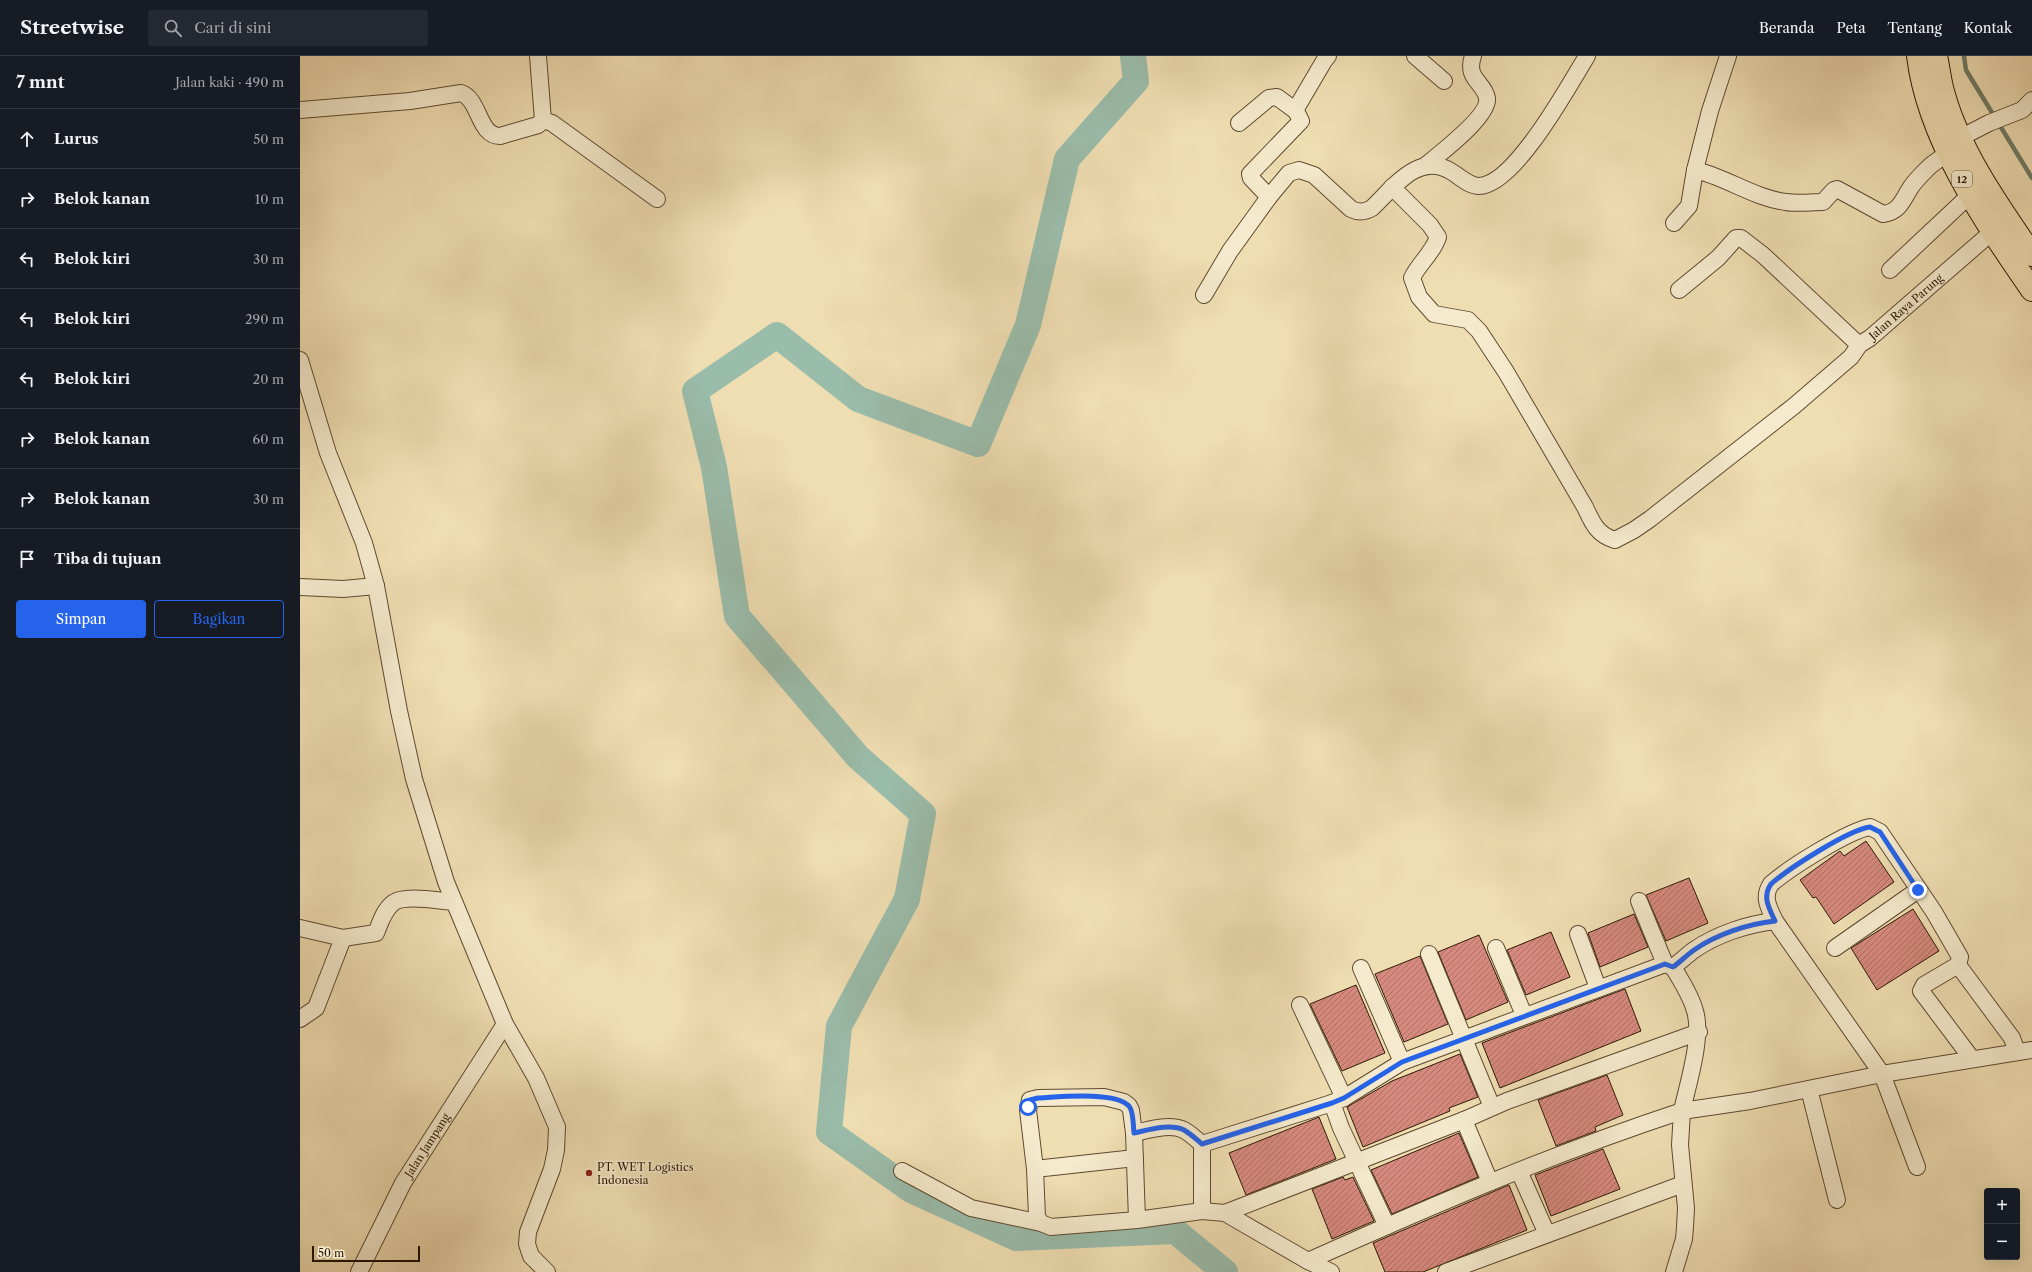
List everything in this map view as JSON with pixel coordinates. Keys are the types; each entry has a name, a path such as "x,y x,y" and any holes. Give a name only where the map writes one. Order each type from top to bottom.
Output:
{"highway":[{"name":"12","path":"1918,56 1920,73 1929,108 2032,255"},
{"name":"12","path":"1936,56 1955,145 1971,194 1992,232 2032,290"}],"street":[{"path":"300,110 410,100 457,93 469,98 489,131 494,135 500,136 538,125 543,120 538,56"},
{"path":"1296,110 1328,56"},
{"path":"1415,56 1444,81"},
{"path":"1204,295 1230,251 1269,197 1289,173 1299,170 1314,175 1351,209 1357,212 1367,211 1372,208 1403,178 1426,166 1482,115 1486,107 1487,98 1471,72 1473,56"},
{"path":"1426,166 1439,166 1445,168 1471,184 1479,186 1495,180 1510,168 1532,144 1587,56"},
{"path":"1674,224 1689,206 1695,170 1710,111 1728,56"},
{"path":"1239,123 1269,98 1277,98 1296,110 1300,119 1299,124 1280,141 1250,174 1251,178 1269,197"},
{"path":"1695,170 1709,173 1760,194 1786,202 1823,202 1834,190 1837,189 1883,214 1890,213 1902,204 1911,186 1926,169 1955,145 1989,123 2022,110 2032,100"},
{"path":"543,120 552,123 657,199"},
{"path":"1392,187 1430,225 1438,237 1434,248 1417,268 1412,278 1419,297 1434,314 1468,320 1479,331 1506,372 1585,507 1596,530 1607,538 1615,540 1634,530 1650,519 1794,406 1851,357 1860,344"},
{"path":"1890,270 1971,194"},
{"name":"Jalan Raya Parung","path":"1679,290 1718,258 1736,238 1741,238 1763,255 1818,309 1856,343 1860,344 1870,338 1992,232"},
{"path":"300,360 306,397 364,543 376,586 399,711 414,779 446,882 505,1024 536,1078 557,1127 556,1150 552,1169 528,1232 527,1244 531,1256 547,1272"},
{"path":"300,587 343,589 376,586"},
{"path":"1917,1167 1882,1074 1775,921 1766,902 1766,894 1771,884 1826,848 1865,828 1870,827 1880,832 1960,957 1958,965 1924,985 1921,991 1972,1059"},
{"path":"1835,948 1918,890"},
{"path":"300,928 343,938 376,933 385,912 397,901 418,899 454,902"},
{"path":"1639,901 1669,965 1691,1000 1696,1012 1699,1032 1682,1111 1680,1145 1686,1208 1684,1239 1674,1272"},
{"path":"1202,1144 1338,1101 1402,1062 1598,988 1669,965 1712,940 1750,926 1775,921"},
{"path":"1578,934 1598,988"},
{"path":"300,1019 316,1008 343,938"},
{"path":"1496,948 1524,1015"},
{"path":"1429,954 1465,1038 1492,1107"},
{"path":"1958,965 2012,1038 2025,1051"},
{"path":"1361,968 1402,1062"},
{"path":"1300,1005 1338,1101 1341,1128 1358,1161 1387,1226"},
{"name":"Jalan Jampang","path":"359,1272 403,1183 505,1024"},
{"path":"1225,1213 1464,1120 1492,1107 1699,1032"},
{"path":"1308,1261 1490,1182 1605,1136 1682,1111 1809,1089 1882,1074 2025,1051"},
{"path":"1809,1089 1837,1200"},
{"path":"1041,1223 1036,1216 1035,1169 1028,1110 1029,1102 1033,1099 1104,1097 1124,1102 1131,1110 1134,1133 1137,1220"},
{"path":"1464,1120 1490,1182"},
{"path":"1134,1133 1156,1128 1177,1128 1183,1130 1202,1144"},
{"path":"1202,1144 1202,1211"},
{"path":"1035,1169 1135,1158"},
{"path":"902,1171 968,1206 1041,1223 1051,1227 1137,1220 1202,1211 1225,1213 1308,1261 1331,1272"},
{"path":"1519,1171 1547,1234"},
{"path":"1446,1272 1683,1184"}],"building":[{"path":"1866,841 1894,882 1834,924 1816,897 1813,898 1800,880 1840,851 1844,856"},
{"path":"1689,878 1708,923 1666,941 1646,895"},
{"path":"1913,909 1939,951 1877,990 1851,948"},
{"path":"1634,914 1648,947 1600,967 1588,933"},
{"path":"1551,932 1570,977 1526,995 1507,950"},
{"path":"1479,935 1508,1002 1466,1020 1438,952"},
{"path":"1420,956 1448,1024 1404,1042 1375,974"},
{"path":"1356,985 1385,1053 1342,1071 1310,1004"},
{"path":"1625,989 1641,1031 1500,1088 1482,1043"},
{"path":"1460,1054 1478,1097 1449,1108 1450,1111 1363,1147 1347,1107 1392,1081"},
{"path":"1607,1075 1623,1115 1595,1127 1596,1131 1556,1146 1538,1100"},
{"path":"1319,1117 1336,1159 1246,1195 1229,1153"},
{"path":"1459,1133 1478,1177 1392,1214 1371,1170"},
{"path":"1603,1149 1620,1189 1551,1216 1535,1175"},
{"path":"1343,1177 1345,1180 1353,1177 1374,1221 1332,1239 1312,1189"},
{"path":"1509,1185 1527,1230 1423,1272 1385,1272 1373,1243"}],"waterway":[{"path":"1133,56 1136,81 1067,159 1028,325 978,444 858,399 777,335 695,391 714,467 737,616 858,757 923,814 907,899 839,1026 829,1132 911,1190 1016,1238 1175,1231 1225,1272"},
{"path":"1964,56 1966,70 2032,178"}],"place":[{"name":"PT. WET Logistics Indonesia","path":"589,1173"}],"route":[{"path":"1028,1107 1030,1100 1038,1098 1104,1097 1115,1099 1124,1102 1129,1106 1131,1110 1134,1133 1156,1128 1177,1128 1188,1133 1202,1144 1332,1103 1344,1098 1402,1062 1665,964 1673,967 1694,950 1712,940 1761,922 1775,921 1766,902 1766,894 1771,884 1776,879 1859,829 1870,827 1880,832 1918,890"}]}
